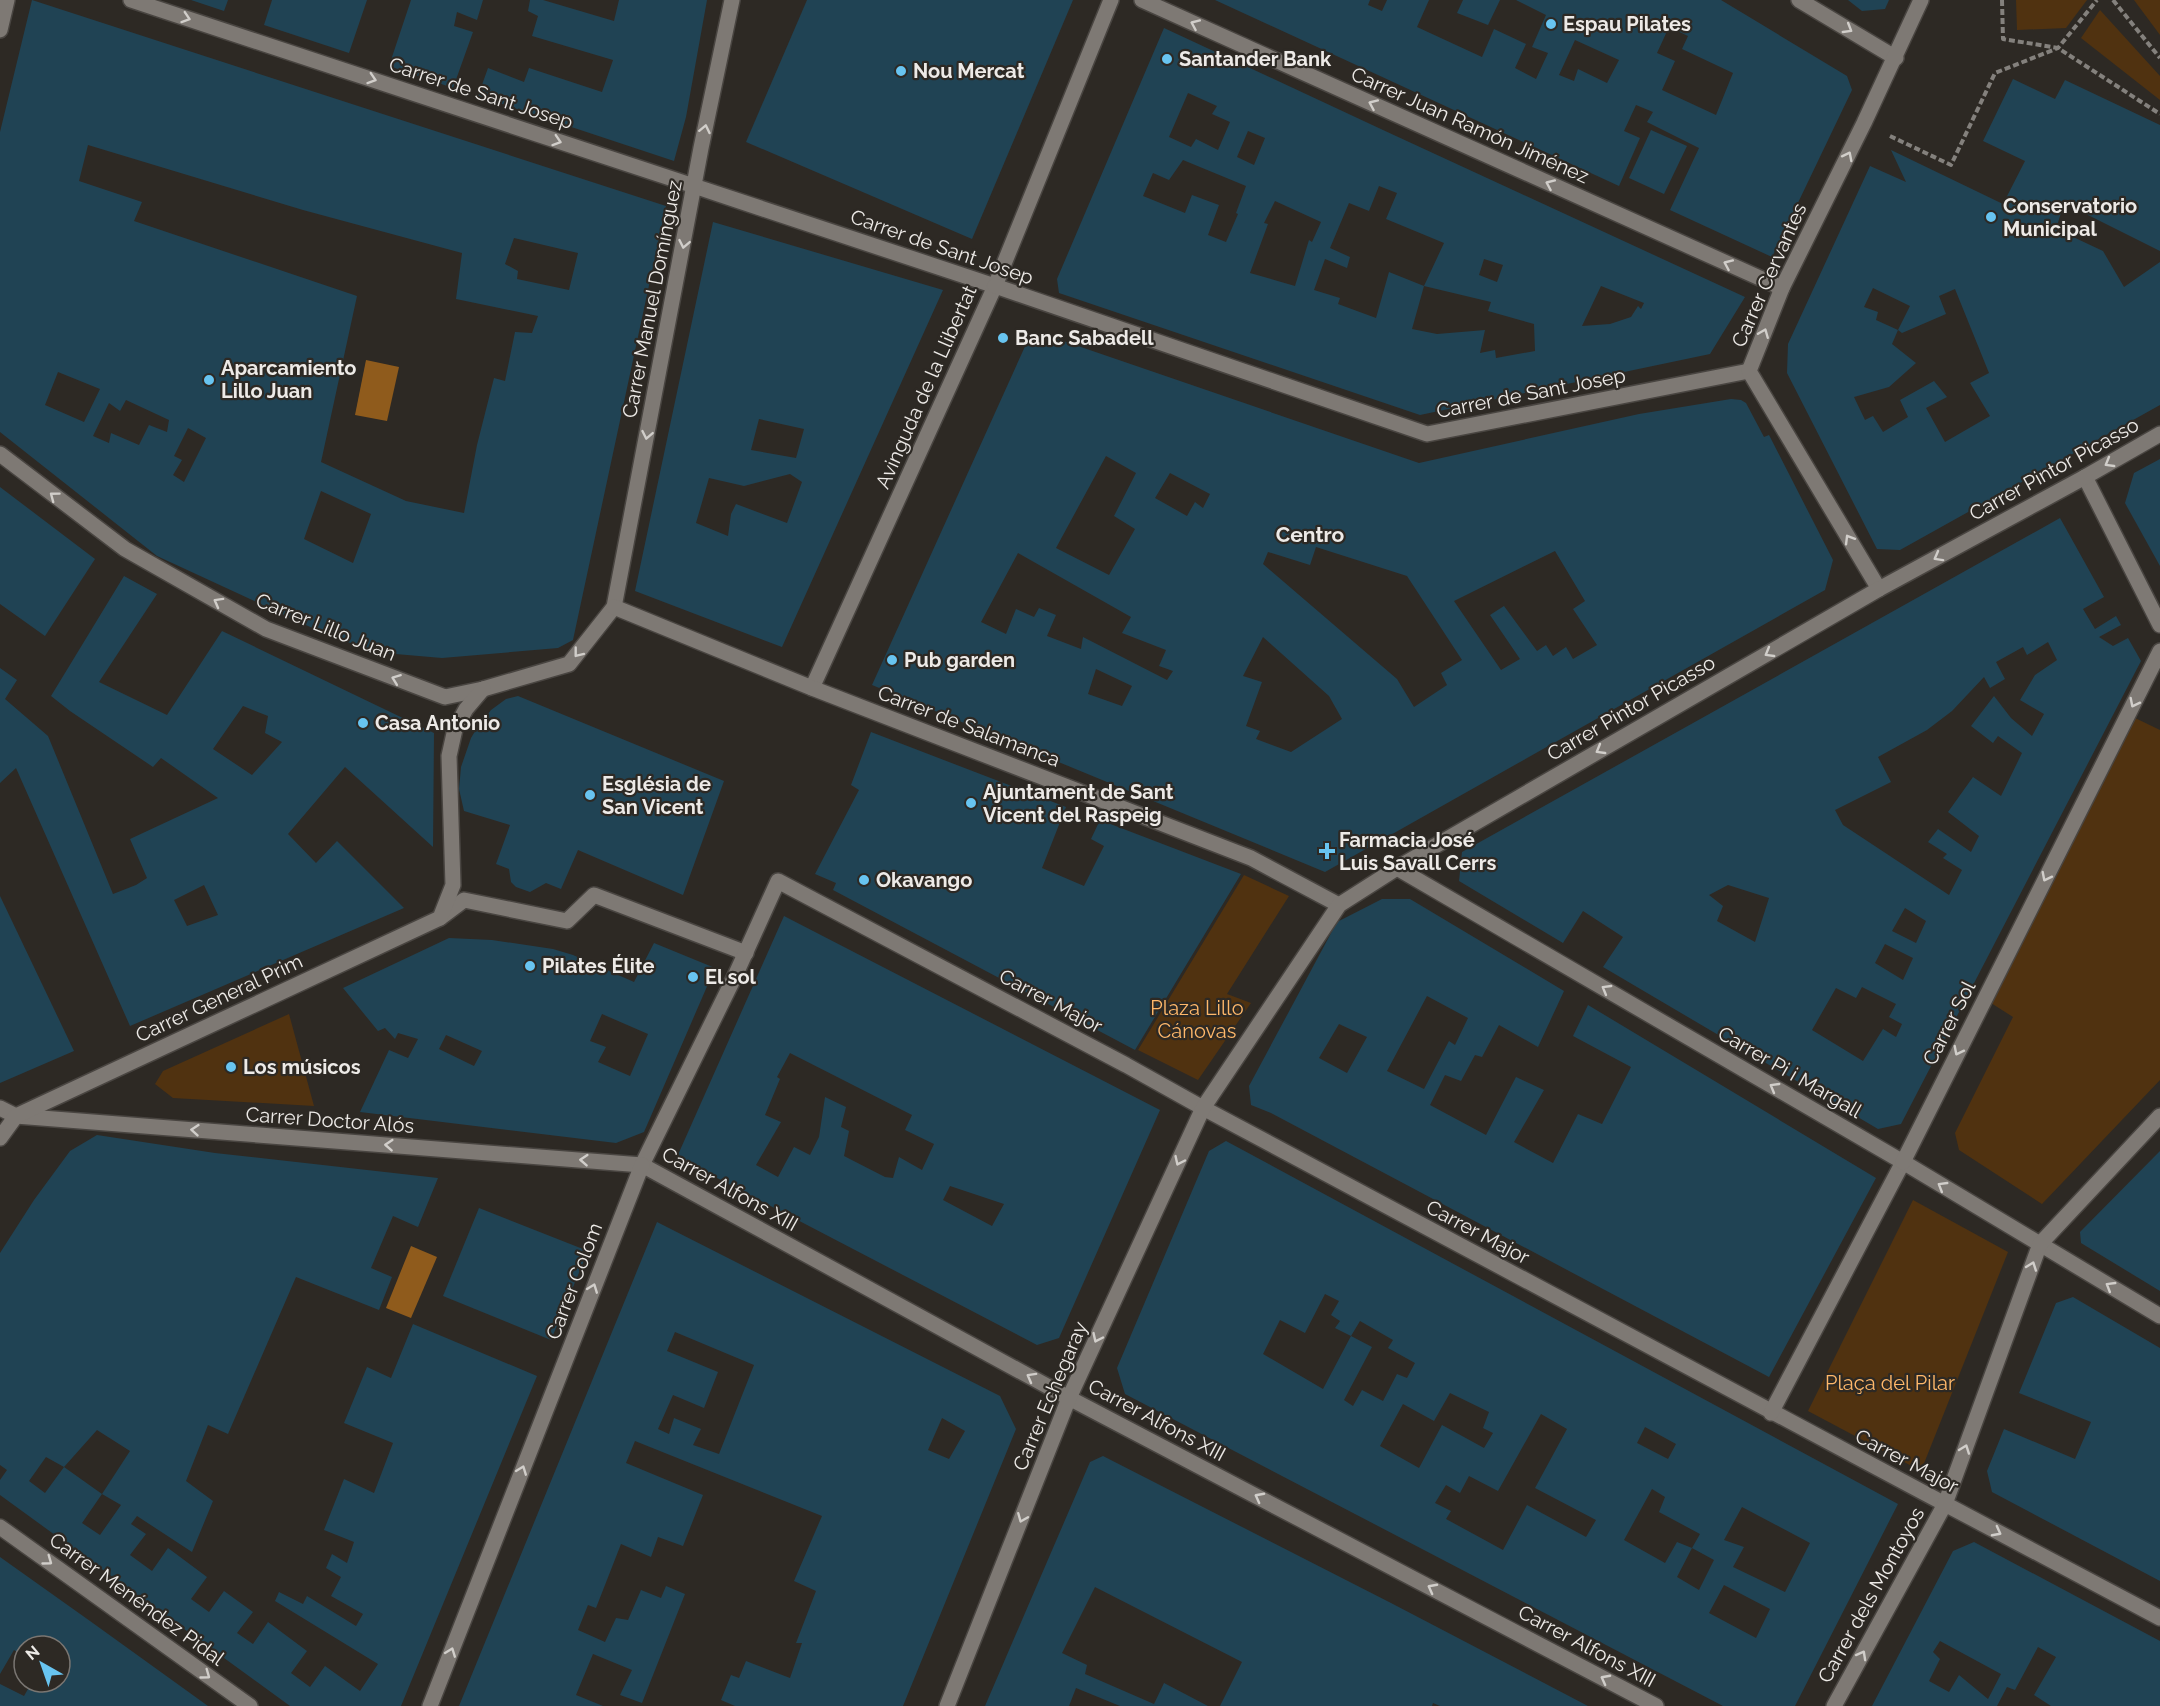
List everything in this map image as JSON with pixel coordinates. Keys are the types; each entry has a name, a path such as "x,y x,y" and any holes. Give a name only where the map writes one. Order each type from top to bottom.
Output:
{"street":[{"path":"0,30 7,0"},
{"name":"Carrer de Sant Josep","path":"131,0 995,286 1427,434 1749,371"},
{"name":"Carrer Manuel Domínguez","path":"614,607 694,186 732,0"},
{"name":"Avinguda de la Llibertat","path":"812,688 995,286 1111,0"},
{"name":"Carrer Juan Ramón Jiménez","path":"1142,0 1782,288"},
{"path":"1799,0 1896,58"},
{"name":"Carrer Cervantes","path":"1879,589 1749,371 1782,288 1896,58 1922,0"},
{"name":"Carrer Pintor Picasso","path":"1203,1108 1339,905 1397,868 1879,589 2160,434"},
{"name":"Carrer Lillo Juan","path":"0,454 124,549 266,628 445,697 483,689 569,664 614,607"},
{"path":"2085,477 2160,625"},
{"name":"Carrer de Salamanca","path":"614,607 812,688 1251,858 1339,905"},
{"name":"Carrer Sol","path":"1771,1413 1903,1162 2160,651"},
{"path":"440,918 453,885 449,756 455,729 466,709 483,689"},
{"name":"Carrer Pi i Margall","path":"1397,868 1903,1162 2160,1316"},
{"name":"Carrer Colom","path":"430,1706 642,1165 746,953 778,881"},
{"name":"Carrer Major","path":"778,881 1126,1065 1771,1413 2160,1618"},
{"name":"Carrer General Prim","path":"16,1116 440,918 464,900 567,921 594,895 746,953"},
{"path":"0,1108 16,1116 0,1138"},
{"name":"Carrer Echegaray","path":"947,1706 1069,1398 1203,1108"},
{"name":"Carrer Doctor Alós","path":"16,1116 642,1165"},
{"path":"2040,1244 2160,1116"},
{"name":"Carrer Alfons XIII","path":"642,1165 1069,1398 1656,1706"},
{"name":"Carrer dels Montoyos","path":"1834,1706 1945,1504 2040,1244"},
{"name":"Carrer Menéndez Pidal","path":"0,1527 250,1706"}],"path":[{"path":"2002,0 2003,39 2058,48 2160,114"},
{"path":"1864,123 1951,165 1995,74 2058,48 2097,0"},
{"path":"2113,0 2160,58"}],"green space":[{"path":"2016,0 2087,0 2066,28 2017,30"},
{"path":"2134,0 2160,0 2160,35"},
{"path":"2100,10 2160,76 2160,100 2081,38"},
{"path":"2133,717 2160,730 2160,1080 2042,1204 1959,1150 1955,1133 2013,1017 1991,1003"},
{"name":"Plaza Lillo Cánovas","path":"1244,875 1289,896 1227,994 1251,1003 1198,1080 1138,1050"},
{"path":"289,1014 314,1106 173,1098 155,1084 163,1071"},
{"name":"Plaça del Pilar","path":"1913,1200 2008,1252 1921,1471 1808,1411"}],"shaded area":[{"path":"366,360 399,367 387,421 355,415"},
{"path":"411,1246 437,1257 411,1318 386,1308"}],"building":[{"path":"32,0 666,206 573,640 558,648 442,658 384,653 334,638 157,556 0,432 0,132","holes":["88,145 303,210 462,253 456,299 538,316 532,333 515,332 505,381 494,378 477,445 464,513 406,501 321,462 357,296 134,221 142,202 79,181","514,238 578,253 569,290 517,279 518,271 505,264","58,372 100,389 84,422 45,405","126,400 169,420 167,432 149,425 139,445 111,433 109,443 93,436 109,403 120,411","188,428 206,438 184,482 173,475 182,460 174,456","321,491 371,514 353,563 304,539"]},
{"path":"191,0 228,0 224,11"},
{"path":"272,0 367,0 349,53 264,25"},
{"path":"411,0 483,0 477,20 457,12 454,26 473,32 453,88 389,66"},
{"path":"530,0 543,0 614,21 619,0 707,0 686,117 674,161 478,96 488,68 524,82 529,68 602,92 613,60 532,36 538,16 528,11"},
{"name":"Nou Mercat","path":"807,0 1073,0 972,239 746,142"},
{"path":"1215,0 1370,0 1368,5 1382,11 1387,0 1429,0 1417,27 1482,57 1494,29 1526,44 1515,68 1536,79 1548,53 1532,47 1546,15 1516,0 1721,0 1847,76 1852,90 1772,257 1670,210 1699,148 1647,122 1653,112 1636,105 1624,131 1640,138 1619,186","holes":["1669,27 1688,36 1682,49 1733,73 1716,115 1662,90 1675,61 1657,53","1575,40 1619,60 1607,83 1578,69 1574,81 1559,75"]},
{"path":"1463,0 1500,0 1488,25 1457,13"},
{"path":"1848,0 1889,0 1885,9 1862,11"},
{"path":"1164,28 1745,297 1710,354 1420,415 1059,293 1057,279","holes":["1188,93 1217,106 1212,114 1230,122 1218,150 1196,139 1191,147 1169,137","1248,131 1265,138 1254,165 1237,157","1183,160 1246,186 1236,213 1238,214 1226,242 1208,235 1219,205 1192,195 1185,213 1143,196 1153,173 1169,180","1379,186 1397,193 1386,219 1444,243 1424,286 1389,272 1376,318 1338,304 1340,298 1314,290 1325,259 1347,268 1350,257 1330,248 1349,203 1369,211","1275,201 1321,222 1312,242 1309,240 1295,286 1250,273 1268,224 1264,223","1484,259 1503,265 1497,282 1479,275","1424,286 1491,302 1488,311 1534,324 1535,351 1496,358 1495,350 1480,353 1485,330 1437,334 1412,329","1601,286 1644,303 1641,309 1638,306 1631,317 1610,324 1582,326"]},
{"path":"2013,79 2055,99 2065,80 2160,125 2160,251 2064,203 2056,229 2103,251 2124,287 2160,262 2160,405 1900,550 1877,549 1787,373 1788,344 1870,166 1906,182 1891,150 2003,204 2025,161 1983,141","holes":["1873,288 1910,306 1898,330 1876,320 1878,312 1864,307","1955,289 1989,373 1970,383 1990,416 1945,442 1926,408 1947,397 1934,381 1900,400 1908,417 1883,432 1873,416 1865,420 1854,397 1889,387 1916,363 1892,344 1898,330 1902,333 1946,314 1939,296"]},
{"path":"1651,130 1687,146 1664,194 1629,178"},
{"path":"713,222 943,290 782,647 635,591","holes":["759,419 804,429 796,458 751,450","790,474 802,482 787,523 736,504 731,514 728,536 696,523 709,478 744,486"]},
{"path":"1043,334 1419,463 1639,414 1731,399 1741,400 1746,403 1764,437 1769,435 1833,560 1825,590 1325,872 872,685 1027,342","holes":["1106,456 1136,473 1114,516 1135,529 1109,575 1056,548","1170,473 1210,494 1203,508 1195,502 1187,516 1155,498","1316,547 1407,576 1462,660 1441,673 1447,685 1414,707 1397,679 1263,564 1268,552 1310,565","1555,551 1585,601 1573,609 1597,645 1573,659 1566,647 1553,656 1546,645 1537,651 1504,606 1490,615 1520,659 1501,670 1454,601","1018,553 1131,617 1122,633 1166,650 1159,666 1173,671 1167,680 1083,637 1081,649 1047,636 1056,615 1039,608 1034,617 1016,609 1006,634 981,622","1263,637 1329,696 1342,719 1291,752 1256,739 1260,731 1246,726 1262,682 1243,676","1096,669 1132,686 1122,706 1088,694"]},
{"path":"2160,459 2160,566 2125,503 2134,473"},
{"path":"0,487 95,559 45,636 0,604"},
{"path":"2060,518 2104,597 2083,609 2095,629 2116,616 2121,625 2099,637 2113,646 2128,638 2141,661 1901,1124 1878,1129 1603,967 1623,937 1583,911 1563,943 1459,881 1462,852","holes":["2048,642 2057,660 2035,675 2020,700 2044,714 2032,736 2011,718 1994,696 1971,726 1993,743 1998,736 2022,753 2001,796 1973,777 1948,812 1979,836 1971,852 1938,829 1928,842 1947,854 1943,858 1962,870 1949,895 1843,825 1835,810 1891,782 1878,757 1927,730 1952,711 1984,677 1990,688 2005,679 1996,662 2023,647 2027,655","1728,885 1769,898 1755,942 1717,921 1723,906 1709,895","1905,908 1926,921 1916,943 1892,931","1885,944 1913,958 1903,980 1875,963","1862,987 1896,1004 1889,1017 1902,1024 1896,1037 1883,1029 1863,1061 1812,1030 1836,988 1856,998"]},
{"path":"124,576 157,594 99,682 167,715 222,631 434,733 433,847 345,767 288,834 316,863 337,841 404,908 130,1026 16,768 0,783 0,668 17,680 5,699 48,736 113,894 147,878 130,839 218,798 161,758 153,767 51,696","holes":["243,706 268,716 265,733 282,742 252,775 213,749","204,885 218,915 187,926 174,900"]},
{"name":"Església de San Vicent","path":"518,696 724,781 683,895 578,850 561,889 546,883 530,892 516,887 511,882 509,869 496,864 510,825 464,811 459,789 461,767 471,738 491,710 506,699"},
{"path":"871,732 1066,807 1042,868 1084,886 1104,846 1091,839 1100,820 1241,874 1135,1050 833,890 836,883 815,874 859,790 851,785"},
{"path":"0,896 74,1051 0,1083"},
{"path":"1382,899 1410,899 1564,991 1538,1047 1499,1025 1482,1057 1475,1055 1461,1081 1445,1075 1430,1105 1486,1135 1516,1077 1544,1090 1514,1142 1553,1163 1578,1114 1602,1124 1631,1067 1573,1036 1588,1005 1876,1178 1769,1377 1271,1113 1251,1105 1249,1086 1337,922","holes":["1427,996 1468,1018 1455,1045 1449,1041 1424,1089 1387,1071","1339,1024 1367,1037 1347,1073 1319,1058"]},
{"path":"784,916 1160,1110 1059,1338 1037,1345 677,1157","holes":["790,1053 912,1115 905,1130 934,1144 922,1170 899,1157 893,1178 885,1177 844,1156 849,1131 841,1127 846,1107 825,1097 819,1137 810,1155 794,1147 778,1177 756,1165 781,1122 765,1115 780,1079 777,1077","950,1186 1004,1204 992,1226 943,1200"]},
{"path":"449,938 492,940 553,949 573,955 634,982 654,943 715,968 644,1132 616,1143 360,1112 389,1050 408,1058 418,1039 398,1033 395,1039 385,1028 378,1031 343,988","holes":["602,1014 648,1034 630,1076 598,1062 606,1047 590,1041","446,1035 482,1051 474,1066 439,1049"]},
{"path":"97,1135 215,1153 438,1178 418,1227 393,1216 371,1268 392,1277 379,1310 296,1277 228,1434 208,1425 186,1481 213,1501 192,1552 137,1516 131,1524 146,1534 130,1555 152,1571 168,1548 207,1577 191,1599 209,1612 224,1591 253,1612 237,1633 253,1644 268,1622 307,1651 291,1673 310,1687 325,1666 360,1691 378,1664 275,1601 279,1592 303,1604 307,1596 356,1626 363,1614 331,1596 341,1577 326,1568 332,1554 347,1563 354,1542 324,1530 344,1479 374,1493 393,1443 344,1423 367,1367 391,1378 413,1324 537,1376 401,1706 290,1706 0,1495 0,1480 7,1470 0,1465 0,1253 34,1200 70,1151","holes":["97,1430 130,1451 102,1494 64,1467","46,1457 64,1467 45,1493 29,1481","102,1494 121,1505 100,1535 82,1523"]},
{"path":"1226,1141 1898,1504 1795,1706 1723,1706 1125,1394 1117,1368 1209,1151","holes":["1325,1294 1339,1301 1331,1315 1340,1321 1335,1328 1351,1336 1323,1389 1263,1354 1280,1320 1305,1333","1360,1321 1393,1340 1388,1348 1415,1363 1407,1378 1397,1374 1383,1401 1362,1390 1353,1406 1344,1400 1372,1347 1351,1336","1450,1393 1489,1412 1483,1428 1493,1433 1484,1448 1442,1425 1419,1468 1380,1446 1403,1404 1434,1421","1541,1414 1567,1429 1535,1488 1596,1520 1586,1537 1527,1505 1503,1550 1446,1519 1451,1511 1435,1503 1446,1485 1460,1493 1469,1476 1498,1491","1645,1427 1676,1444 1668,1459 1637,1443","1652,1489 1665,1497 1659,1512 1700,1534 1692,1548 1677,1542 1665,1563 1624,1540","1742,1507 1810,1543 1785,1592 1733,1567 1744,1547 1724,1540","1692,1548 1714,1560 1699,1590 1677,1577","1724,1585 1770,1609 1756,1638 1709,1613"]},
{"path":"2160,1151 2160,1291 2081,1243 2080,1232"},
{"path":"479,1208 588,1251 551,1340 443,1296"},
{"path":"657,1222 1000,1396 1016,1429 903,1706 735,1706 721,1700 731,1675 739,1678 746,1661 790,1678 802,1643 796,1643 816,1591 794,1581 822,1516 635,1441 626,1463 703,1495 683,1546 658,1537 651,1557 621,1544 596,1608 588,1605 578,1630 605,1642 616,1618 628,1620 641,1590 661,1598 666,1586 685,1594 642,1703 620,1695 632,1670 593,1654 576,1695 603,1706 459,1706","holes":["675,1332 754,1365 719,1454 693,1445 701,1429 674,1418 669,1434 658,1429 673,1395 704,1408 718,1372 667,1351","942,1418 965,1431 949,1459 928,1450"]},
{"path":"2073,1297 2160,1348 2160,1581 1992,1492 1987,1471 2004,1429 2075,1459 2091,1422 2019,1393 2056,1303"},
{"path":"1103,1456 1588,1706 1440,1706 1433,1703 1432,1706 1220,1706 1242,1662 1095,1587 1062,1653 1087,1665 1085,1674 1154,1704 1164,1683 1208,1706 1120,1706 1076,1688 1069,1706 985,1706 1090,1462"},
{"path":"1974,1542 2160,1641 2160,1706 2051,1706 2034,1695 2056,1657 2038,1647 2015,1690 2007,1687 1997,1706 1872,1706 1953,1551","holes":["1940,1641 2001,1674 1988,1699 1959,1675 1949,1692 1929,1681 1940,1659 1933,1652"]},
{"path":"0,1557 208,1706 0,1706 0,1684 12,1690 12,1694 24,1696 25,1694 72,1694 72,1634 12,1634 12,1653 0,1674"}],"place":[{"name":"Espau Pilates","path":"1551,24"},
{"name":"Santander Bank","path":"1167,59"},
{"name":"Nou Mercat","path":"901,71"},
{"name":"Conservatorio Municipal","path":"1991,217"},
{"name":"Banc Sabadell","path":"1003,338"},
{"name":"Aparcamiento Lillo Juan","path":"209,380"},
{"name":"Pub garden","path":"892,660"},
{"name":"Casa Antonio","path":"363,723"},
{"name":"Església de San Vicent","path":"590,795"},
{"name":"Ajuntament de Sant Vicent del Raspeig","path":"971,803"},
{"name":"Farmacia José Luis Savall Cerrs","path":"1327,851"},
{"name":"Okavango","path":"864,880"},
{"name":"Pilates Élite","path":"530,966"},
{"name":"El sol","path":"693,977"},
{"name":"Los músicos","path":"231,1067"}],"district":[{"name":"Centro","path":"1310,535"}]}
